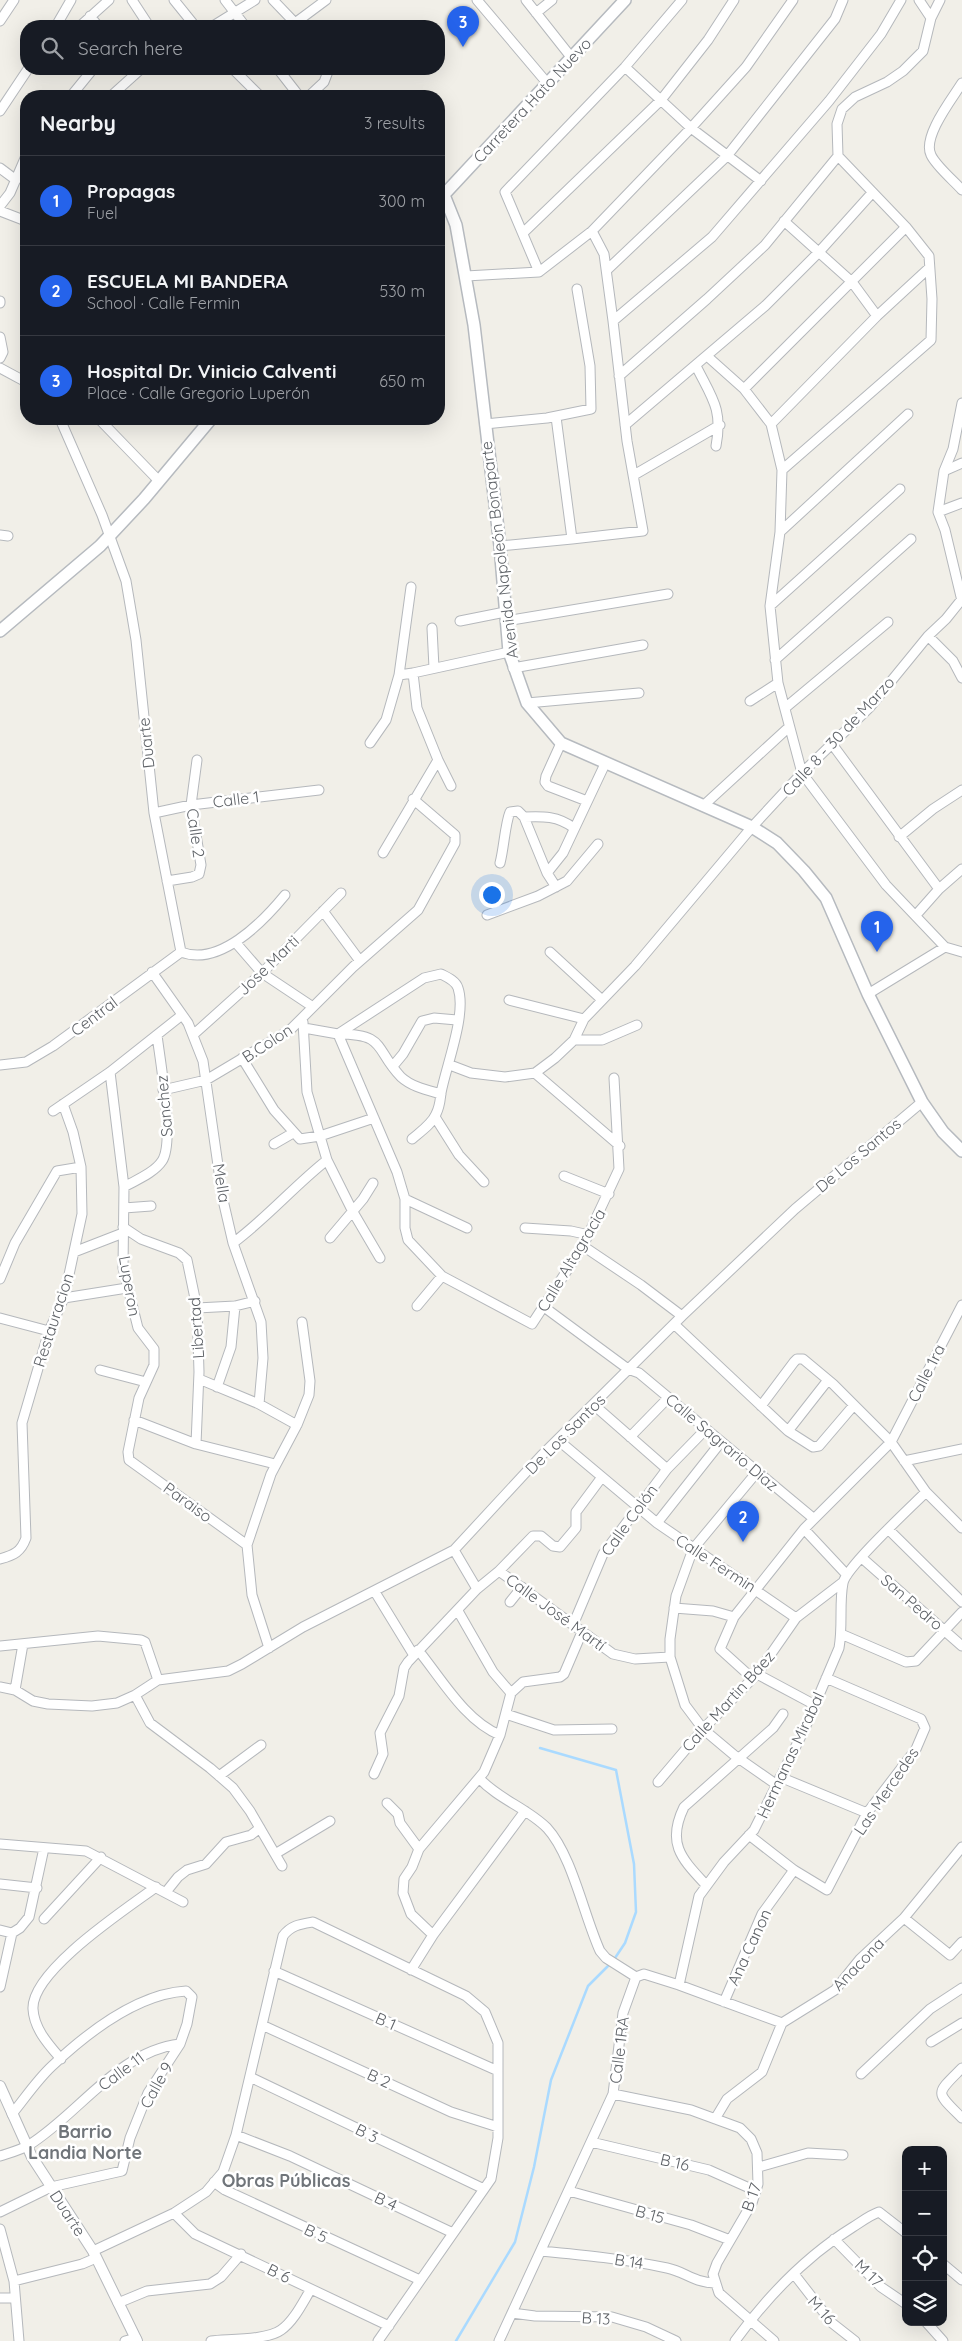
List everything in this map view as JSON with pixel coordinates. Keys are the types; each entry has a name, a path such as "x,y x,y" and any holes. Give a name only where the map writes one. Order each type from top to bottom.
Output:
{"main road":[{"name":"Carretera Hato Nuevo","path":"445,194 625,0"},
{"name":"Avenida Napoleón Bonaparte","path":"445,205 456,225 474,325 484,424 500,546 509,652 513,668 527,703 561,743 605,764 752,827 777,843 804,871 826,898 868,994 884,1022 922,1102 943,1132 962,1151"},
{"path":"0,631 85,561 110,536 206,425"}],"street":[{"path":"1,16 14,0"},
{"path":"59,20 71,0"},
{"path":"86,20 109,0"},
{"path":"132,0 145,20"},
{"path":"174,0 190,20"},
{"path":"225,0 241,20"},
{"path":"222,20 255,0"},
{"path":"274,0 292,20"},
{"path":"303,20 326,0"},
{"path":"526,0 571,57"},
{"path":"536,13 552,0"},
{"path":"539,272 505,192 625,67 682,0"},
{"path":"524,233 661,100 708,40 734,0"},
{"path":"466,276 539,272 592,231 692,128 746,67 793,0"},
{"path":"608,269 728,156 834,19 843,0"},
{"path":"614,321 712,237 829,102 881,34 901,0"},
{"path":"919,0 931,18"},
{"path":"782,470 930,340 932,299 929,256 906,227 838,156 837,124 842,109 855,97 887,82 903,71 923,51 931,18 940,0"},
{"path":"482,2 548,84"},
{"path":"90,16 93,20"},
{"path":"625,67 692,128 761,182"},
{"path":"0,111 24,75"},
{"path":"76,90 88,75"},
{"path":"117,90 132,75"},
{"path":"239,75 254,90"},
{"path":"283,75 294,90"},
{"path":"315,90 324,82 327,75"},
{"path":"962,83 932,133 929,143 931,155 962,190"},
{"path":"619,376 765,245 838,156"},
{"path":"0,168 16,180"},
{"path":"0,206 10,193 20,170"},
{"path":"625,425 765,306 819,252 872,193"},
{"path":"0,211 20,219"},
{"path":"784,221 852,282 877,316"},
{"path":"744,389 906,227"},
{"path":"500,546 643,531 625,425 608,269 604,254 592,231"},
{"path":"771,424 877,316 929,268"},
{"path":"484,424 556,417 591,409 590,366 577,289"},
{"path":"0,338 3,352 0,358"},
{"path":"707,356 744,389 771,424 782,470 780,532 770,606 778,683 802,773 886,885 945,947 962,952"},
{"path":"696,366 718,412 720,424 716,446"},
{"path":"0,368 20,379"},
{"path":"962,402 959,429 944,470 938,512 956,570 962,600"},
{"path":"780,532 908,414"},
{"path":"556,417 572,539"},
{"path":"634,476 720,424"},
{"name":"Duarte","path":"63,425 110,536 126,581 136,640 154,813 181,952"},
{"path":"105,425 159,480"},
{"path":"944,470 962,463"},
{"path":"770,606 900,489"},
{"path":"938,512 962,504"},
{"path":"775,660 912,539"},
{"path":"370,743 386,720 399,675 410,587"},
{"path":"460,621 505,617 668,594"},
{"name":"Calle 8 - 30 de Marzo","path":"574,1040 584,1019 601,999 635,966 752,827 802,773 870,707 928,636 962,600"},
{"path":"785,708 888,622"},
{"path":"432,628 434,668"},
{"path":"928,636 953,662 962,678"},
{"path":"513,668 643,645"},
{"path":"399,675 509,652"},
{"path":"413,673 417,708 438,760 451,786"},
{"path":"750,701 778,683"},
{"path":"527,703 639,693"},
{"path":"704,806 789,727"},
{"path":"561,743 545,782 548,786 587,801"},
{"path":"832,744 939,889"},
{"name":"Calle 2","path":"167,881 192,878 199,874 201,865 191,805 197,760"},
{"path":"383,853 413,799 438,760"},
{"path":"547,873 563,853 605,764"},
{"name":"Calle 1","path":"154,813 191,805 320,790"},
{"path":"899,837 933,809 962,790"},
{"name":"B.Colon","path":"163,1090 206,1080 290,1030 356,964 418,910 456,843 455,835 413,799"},
{"path":"500,863 506,838 507,819 510,812 518,811 524,817 547,873 556,887"},
{"path":"524,817 547,816 566,822 574,828"},
{"path":"487,915 538,896 567,881 598,844"},
{"path":"916,916 939,889 962,869"},
{"name":"Jose Marti","path":"193,1035 262,973 341,893"},
{"path":"181,952 194,957 236,943 271,912 285,895"},
{"path":"323,911 356,964"},
{"path":"236,943 262,973 313,1007"},
{"path":"868,994 945,947"},
{"name":"Central","path":"0,1064 26,1062 53,1046 181,952"},
{"path":"550,952 601,999"},
{"name":"Mella","path":"152,972 182,1015 193,1035 203,1061 223,1200 233,1243 261,1322 263,1358 259,1404"},
{"path":"338,1034 424,978 441,974 450,978 458,987 460,1004 450,1065 441,1094 441,1103 435,1117 412,1139"},
{"path":"509,1000 584,1019"},
{"path":"53,1111 110,1072 182,1015"},
{"path":"303,1017 307,1092 327,1160 353,1212 380,1258"},
{"path":"393,1066 403,1054 422,1021 434,1018 457,1020"},
{"path":"450,1065 483,1075 505,1077 535,1072 574,1040 602,1040 637,1025"},
{"path":"304,1028 338,1034 367,1036 376,1043 402,1078 419,1088 441,1094"},
{"path":"338,1034 396,1172 405,1199 405,1228 408,1240 442,1276 417,1306"},
{"name":"Sanchez","path":"124,1187 151,1171 162,1161 168,1139 157,1035"},
{"path":"242,1058 274,1110 293,1134 300,1139 320,1136 374,1118"},
{"name":"Luperon","path":"110,1072 124,1187 123,1268 138,1328 154,1349 154,1365 139,1398 134,1420 129,1460"},
{"path":"535,1072 620,1146"},
{"name":"Calle Altagracia","path":"442,1276 532,1324 583,1246 609,1194 619,1169 620,1146 614,1078"},
{"name":"De Los Santos","path":"158,1680 228,1671 303,1627 375,1592 454,1550 558,1440 682,1316 795,1209 922,1102"},
{"name":"Restauracion","path":"0,1559 14,1555 23,1547 26,1538 22,1423 49,1330 64,1298 82,1214 81,1167 73,1132 63,1104"},
{"path":"435,1117 459,1155 484,1182"},
{"path":"274,1144 293,1134"},
{"path":"233,1243 248,1232 302,1180 327,1160"},
{"path":"0,1279 15,1243 57,1171 81,1167"},
{"path":"564,1176 609,1194"},
{"path":"330,1238 353,1212 372,1183"},
{"path":"405,1199 467,1228"},
{"path":"124,1208 151,1206"},
{"path":"525,1228 571,1230 589,1235"},
{"path":"74,1252 123,1230"},
{"name":"Libertad","path":"123,1230 141,1239 180,1253 187,1260 197,1308 199,1379 196,1444"},
{"path":"583,1246 641,1285 682,1316"},
{"path":"64,1298 128,1288"},
{"path":"197,1308 235,1306 255,1301"},
{"name":"Calle 1ra","path":"754,1676 720,1649 734,1617 813,1518 891,1442 962,1305"},
{"path":"217,1387 231,1347 235,1306"},
{"name":"Calle Sagrario Diaz","path":"544,1307 628,1369 639,1373 813,1518"},
{"path":"0,1318 49,1330"},
{"path":"269,1648 252,1594 247,1546 275,1464 297,1425 309,1395 310,1381 302,1322"},
{"path":"674,1324 788,1431 813,1448 819,1446 854,1405"},
{"path":"761,1406 797,1359 803,1359 828,1380 891,1442 926,1492 962,1528"},
{"path":"100,1370 146,1382"},
{"path":"199,1379 259,1404 297,1425"},
{"path":"788,1431 828,1380"},
{"path":"630,1437 668,1398"},
{"path":"594,1405 667,1469"},
{"path":"134,1420 196,1444 275,1464"},
{"name":"Calle Colón","path":"573,1625 603,1554 636,1507 667,1469 706,1429"},
{"name":"Calle Fermin","path":"558,1440 657,1523 796,1618"},
{"path":"657,1523 721,1442"},
{"path":"904,1461 962,1449"},
{"name":"Paraiso","path":"129,1460 247,1546"},
{"path":"757,1472 693,1549 693,1556 679,1585 674,1608 670,1657 685,1705 702,1729 738,1758 779,1781 868,1813"},
{"path":"499,1571 533,1536 538,1535 553,1546 560,1547 576,1528 576,1512 602,1477"},
{"path":"804,1529 845,1578 888,1529 926,1492"},
{"path":"888,1529 962,1602"},
{"path":"454,1550 477,1589"},
{"name":"San Pedro","path":"862,1558 962,1646"},
{"name":"Calle José Martí","path":"415,1652 458,1611 477,1589 499,1571 613,1654 635,1659 670,1657"},
{"name":"Calle Martin Báez","path":"658,1782 702,1729 754,1676 796,1618 845,1578"},
{"name":"Hermanas Mirabal","path":"679,1985 699,1896 724,1862 749,1835 779,1781 839,1648 842,1634 845,1578"},
{"path":"510,1602 522,1587"},
{"path":"375,1592 415,1652 473,1717 486,1728 500,1735"},
{"path":"674,1608 713,1611 734,1617"},
{"path":"458,1611 493,1672 510,1693"},
{"path":"842,1634 906,1662 916,1661 962,1612"},
{"path":"433,1934 412,1914 403,1893 404,1879 412,1867 419,1849 480,1778 500,1735 510,1693 523,1682 560,1677 564,1674 582,1632"},
{"path":"0,1646 98,1636 141,1640 145,1642 158,1680 135,1695 117,1703 92,1706 48,1704 33,1701 15,1690 0,1687"},
{"path":"15,1690 23,1644"},
{"path":"374,1774 383,1754 380,1733 400,1696 404,1668 415,1652"},
{"path":"754,1676 814,1705"},
{"name":"Las Mercedes","path":"794,1870 827,1890 868,1813 916,1748 925,1728 921,1718 826,1678"},
{"path":"135,1695 150,1723 233,1788 260,1828 282,1866"},
{"path":"506,1714 554,1730 612,1729"},
{"path":"706,1885 685,1862 677,1848 680,1815 684,1807 773,1728 783,1714"},
{"path":"219,1776 261,1745"},
{"path":"480,1778 486,1785 525,1811 548,1830 556,1840 576,1884 600,1951 606,1958 636,1978 644,1974 782,2023 762,2072 728,2099 715,2119"},
{"path":"387,1803 398,1814 400,1823 419,1849"},
{"path":"412,1970 433,1934 525,1811"},
{"path":"275,1854 330,1821"},
{"path":"166,1892 178,1877 187,1870 206,1864 226,1842 251,1835 260,1828"},
{"path":"749,1835 794,1870"},
{"path":"0,1844 86,1851 101,1857 183,1902"},
{"name":"Anacona","path":"782,2023 834,1990 860,1959 904,1918 962,1847"},
{"path":"0,1987 12,1933 20,1928 29,1917 37,1888 44,1848"},
{"path":"44,1919 101,1857"},
{"name":"Ana Canon","path":"724,2002 762,1914 794,1870"},
{"path":"0,1884 37,1888"},
{"path":"12,2114 51,2067 61,2059 48,2044 37,2025 32,2008 39,1991 52,1969 88,1937 156,1887"},
{"path":"904,1918 950,1955 962,1942"},
{"path":"14,2281 82,2264 95,2255 174,2213 206,2192 223,2172 236,2136 274,1971 284,1936 287,1931 300,1924 313,1922 466,1996 485,2012 498,2043 498,2126 491,2179 378,2341"},
{"path":"0,1930 12,1933"},
{"name":"B 1","path":"274,1971 498,2071"},
{"name":"Calle 1RA","path":"499,2341 613,2094 623,2013 636,1978"},
{"path":"861,2074 930,2009 962,1988"},
{"name":"Calle 9","path":"0,2212 51,2187 122,2172 130,2138 148,2093 180,2044 187,2024 192,1997 186,1991 175,1992 140,2003 97,2029 61,2059"},
{"path":"931,2042 962,2023"},
{"name":"B 2","path":"262,2025 451,2112 498,2126"},
{"name":"Calle 11","path":"27,2146 70,2113 100,2086 148,2051 163,2046 180,2044"},
{"path":"962,2068 942,2088 941,2093 942,2098 962,2118"},
{"name":"B 3","path":"250,2077 484,2190"},
{"name":"Duarte","path":"0,2086 27,2146 95,2255 136,2340"},
{"name":"B 17","path":"613,2094 691,2110 740,2128 751,2139 757,2152 759,2167 756,2191 752,2203 717,2264 714,2283"},
{"name":"B 4","path":"236,2136 290,2156 453,2233"},
{"name":"B 16","path":"591,2142 709,2170 756,2191"},
{"path":"0,2156 27,2146"},
{"path":"759,2167 808,2153 843,2155"},
{"name":"B 5","path":"214,2182 225,2190 420,2280"},
{"name":"B 15","path":"569,2190 691,2225 730,2240"},
{"path":"735,2341 750,2321 810,2257 834,2239 876,2212 881,2213 902,2231"},
{"name":"B 6","path":"174,2213 195,2234 241,2254 388,2326"},
{"path":"0,2229 14,2281 19,2341"},
{"name":"M 17","path":"834,2239 881,2287 902,2301"},
{"name":"B 14","path":"541,2251 622,2259 670,2269 699,2282 714,2283"},
{"path":"118,2303 147,2291 210,2284 221,2277 241,2254"},
{"path":"947,2267 962,2280"},
{"name":"M 16","path":"794,2274 807,2294 832,2323 855,2341"},
{"path":"714,2283 719,2293 774,2341"},
{"path":"211,2341 242,2340 270,2335 280,2331 288,2323 311,2289"},
{"path":"0,2298 15,2298"},
{"name":"B 13","path":"512,2313 535,2316 612,2317 646,2327 676,2341"},
{"path":"930,2326 943,2341"},
{"path":"125,2341 136,2340"}],"waterway":[{"path":"540,1748 616,1770 634,1864 636,1912 625,1943 613,1961"},
{"path":"456,2341 515,2242 534,2167 551,2080 588,1986 610,1964"}],"place":[{"name":"Hospital Dr. Vinicio Calventi","path":"463,47"},
{"name":"Propagas","path":"877,952"},
{"name":"ESCUELA MI BANDERA","path":"743,1542"}],"district":[{"name":"Barrio Landia Norte","path":"85,2141"},
{"name":"Obras Públicas","path":"286,2180"}]}
